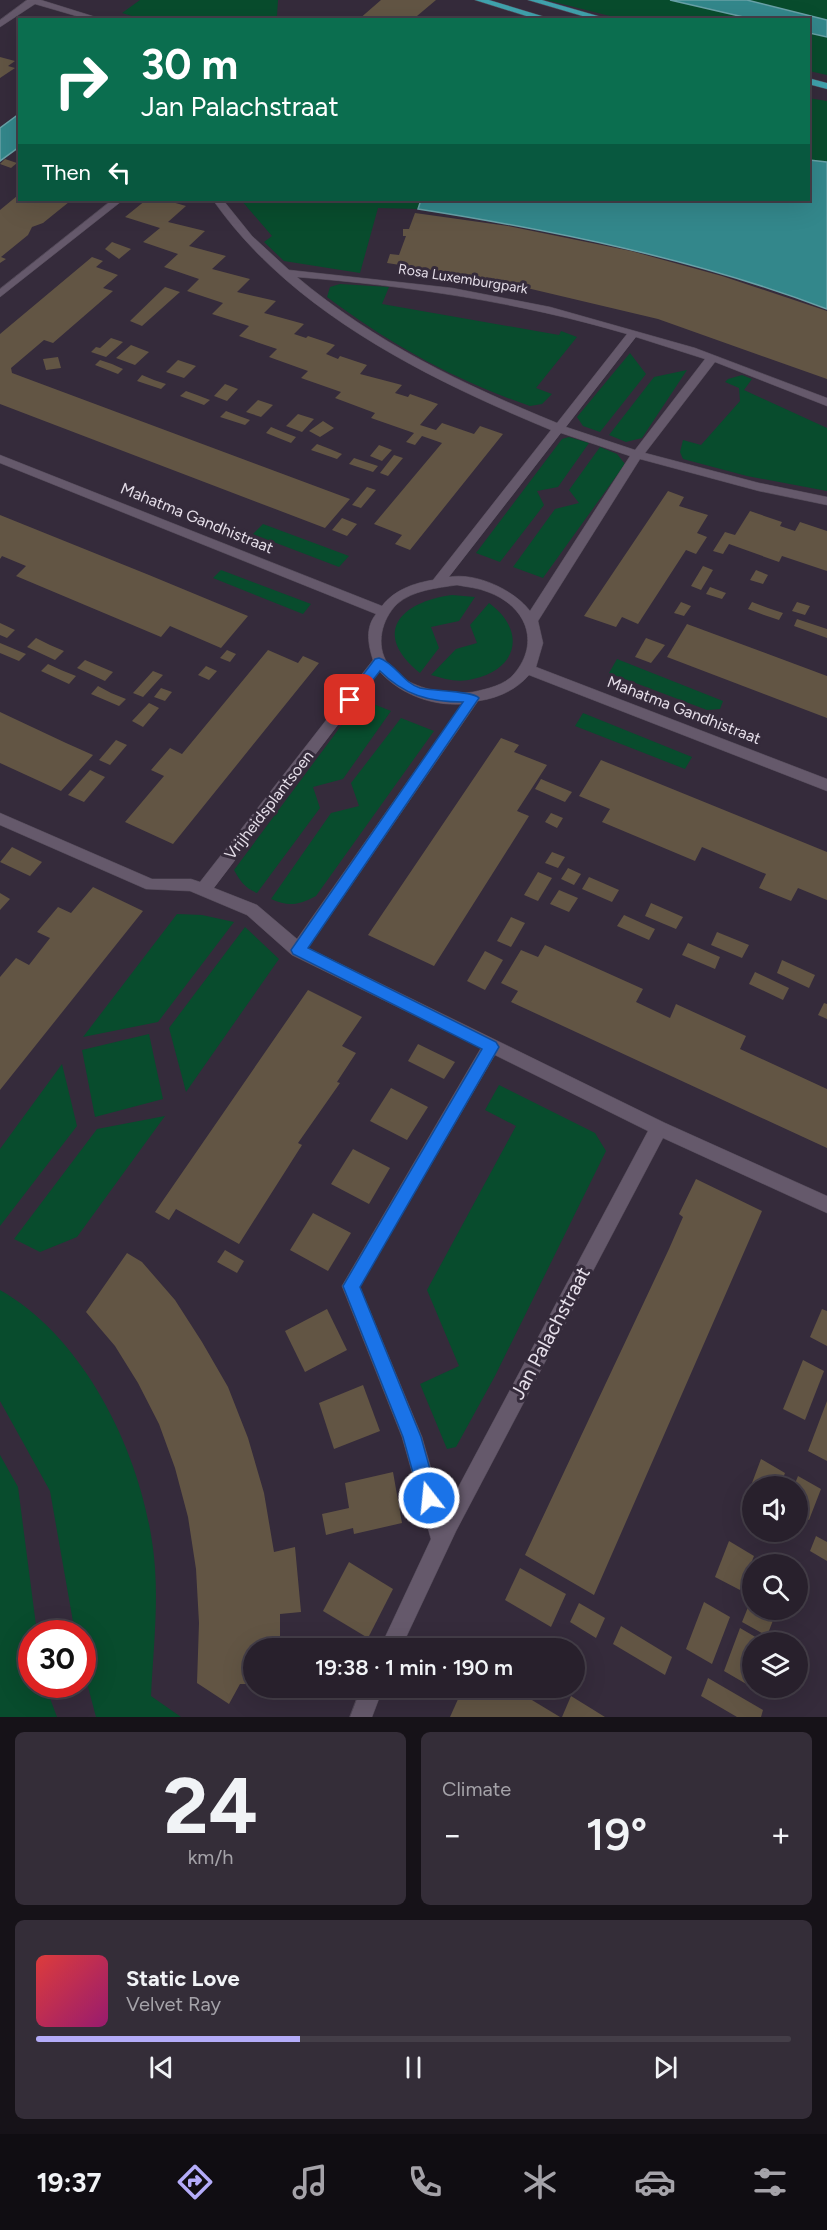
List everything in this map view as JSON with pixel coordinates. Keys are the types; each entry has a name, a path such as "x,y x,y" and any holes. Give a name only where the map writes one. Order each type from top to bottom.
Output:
{"main road":[{"path":"479,0 544,18"},
{"path":"532,0 600,18"},
{"path":"810,82 827,86"}],"street":[{"path":"0,24 33,0 94,18"},
{"path":"0,294 117,201"},
{"path":"219,201 253,242 284,273 381,344 461,388 637,455 721,479 827,501"},
{"name":"Rosa Luxemburgpark","path":"284,273 360,279 443,290 549,309 634,332 827,402"},
{"path":"439,580 634,332"},
{"path":"532,619 637,455 711,359"},
{"name":"Mahatma Gandhistraat","path":"0,459 382,611"},
{"path":"439,580 474,581 491,586 508,594 522,605 532,619 537,636 536,652 528,669 505,687 473,698 441,697 413,691 398,681 379,662 372,638 375,624 382,611 405,591 439,580"},
{"name":"Vrijheidsplantsoen","path":"197,887 379,662"},
{"name":"Mahatma Gandhistraat","path":"528,669 827,785"},
{"path":"298,950 473,698"},
{"path":"0,819 151,885 197,887 252,910 298,950 659,1128 827,1205"},
{"path":"441,1539 412,1437 351,1286 491,1047"},
{"name":"Jan Palachstraat","path":"395,1638 441,1539 659,1128"},
{"path":"361,1717 368,1698"}],"shaded area":[{"path":"140,0 278,0 277,16 286,18 138,18 122,13"},
{"path":"546,0 670,0 748,18 618,18"},
{"path":"670,0 747,0 827,20 827,37 810,33 810,18 748,18"},
{"path":"747,0 827,0 827,20"},
{"path":"810,33 827,37 827,75 810,71"},
{"path":"810,98 827,101 827,162 810,160"},
{"path":"18,115 18,148 0,161 0,128"},
{"path":"810,160 827,162 827,309 727,275 625,248 418,209 421,201 810,201"},
{"path":"242,201 421,201 418,209 378,208 360,273 284,261 264,242 272,236"},
{"path":"340,284 389,287 382,304 559,335 561,331 577,337 536,388 552,394 542,404 530,406 449,373 374,330 327,297 330,287"},
{"path":"630,353 646,374 600,432 583,426 577,417"},
{"path":"687,370 642,438 626,442 609,435 654,377"},
{"path":"742,375 752,379 744,390 827,428 827,491 747,476 683,459 680,452 683,440 701,445 740,401 739,388 725,382"},
{"path":"569,437 589,443 558,487 537,491 544,505 500,562 476,553 562,439"},
{"path":"600,447 617,454 625,464 543,578 513,567 555,509 579,503 569,490"},
{"path":"263,524 349,556 339,567 253,534"},
{"path":"221,570 311,604 303,614 213,578"},
{"path":"452,595 475,597 459,621 431,627 439,648 420,673 405,658 397,645 395,633 398,622 406,612 418,605"},
{"path":"489,603 509,625 512,647 508,658 500,667 473,679 457,681 431,675 456,649 477,643 470,625"},
{"path":"617,659 723,701 720,709 707,710 609,673"},
{"path":"361,699 391,711 343,779 313,787 320,808 257,893 249,889 238,878 234,870"},
{"path":"583,713 692,757 685,769 575,726"},
{"path":"401,718 434,731 316,896 294,904 271,899 331,813 359,806 351,783"},
{"path":"177,914 202,915 234,922 158,1022 83,1037"},
{"path":"245,927 279,959 186,1092 169,1028"},
{"path":"149,1034 163,1099 95,1117 82,1050"},
{"path":"62,1064 77,1126 0,1226 0,1149"},
{"path":"499,1085 595,1133 606,1151 495,1376 456,1447 447,1449 420,1384 459,1366 427,1290 516,1126 485,1110"},
{"path":"165,1116 77,1237 40,1252 14,1239 97,1129"},
{"path":"0,1290 32,1312 61,1341 87,1374 109,1410 127,1449 150,1529 155,1568 156,1616 151,1696 181,1717 96,1717 91,1698 96,1698 96,1620 73,1620 50,1491 0,1401"},
{"path":"0,1455 18,1487 35,1620 18,1620 18,1698 50,1698 57,1717 0,1717"}],"building":[{"path":"381,0 436,0 417,16 422,18 360,18"},
{"path":"0,57 15,61 8,66 15,68 0,78"},
{"path":"5,159 17,163 11,168 0,164"},
{"path":"17,196 18,201 78,201 69,202 43,223 32,227 28,235 1,257 6,259 0,263 0,210"},
{"path":"145,201 168,201 186,206 168,222 205,231 189,246 226,256 212,269 250,279 237,292 276,301 264,313 304,324 294,334 335,345 326,354 367,365 360,374 402,385 395,393 408,397 410,394 438,404 420,425 436,430 442,423 474,434 480,426 503,434 410,550 395,544 402,535 374,524 442,443 422,436 415,445 406,442 414,433 371,418 375,413 335,398 341,392 301,378 308,371 269,357 277,349 239,336 249,326 212,314 223,303 187,291 199,279 164,267 178,254 143,242 160,228 125,217"},
{"path":"415,213 508,226 631,251 722,276 827,311 827,379 658,319 485,278 387,263 390,254 399,255 406,236 403,236 403,229 409,229"},
{"path":"112,242 131,249 119,259 105,249"},
{"path":"92,257 103,261 96,267 118,275 103,288 113,291 53,343 44,340 11,368 12,373 350,499 325,528 0,404 0,334"},
{"path":"165,287 180,292 142,326 130,321"},
{"path":"111,338 123,342 106,357 91,352 96,347 100,348"},
{"path":"131,345 149,352 135,365 116,358"},
{"path":"58,357 61,368 46,370 43,359"},
{"path":"100,360 123,369 118,374 95,365"},
{"path":"178,360 196,366 184,378 166,372"},
{"path":"142,375 166,384 161,389 137,381"},
{"path":"225,384 238,389 227,401 214,396"},
{"path":"186,391 210,400 204,405 180,396"},
{"path":"258,400 273,405 261,417 246,412"},
{"path":"226,411 250,420 245,425 220,417"},
{"path":"298,414 314,419 302,432 286,426"},
{"path":"323,421 334,428 320,437 309,431"},
{"path":"271,427 296,437 291,443 266,433"},
{"path":"317,444 342,454 337,459 311,450"},
{"path":"379,445 392,450 382,461 370,456"},
{"path":"394,455 403,458 388,476 380,473"},
{"path":"354,458 378,466 373,472 349,464"},
{"path":"367,487 376,490 361,508 352,505"},
{"path":"668,491 684,497 679,506 708,515 697,533 707,537 696,554 686,550 638,624 622,617 616,627 584,616"},
{"path":"750,511 782,522 780,526 795,531 800,522 827,531 827,571 782,556 779,562 729,544 723,554 713,551 725,532 735,535"},
{"path":"0,515 248,616 221,648 170,626 161,637 16,576 26,566 2,556 0,559"},
{"path":"342,518 357,524 347,536 332,530"},
{"path":"703,566 713,570 701,590 691,586"},
{"path":"756,570 768,575 763,584 750,580"},
{"path":"710,587 726,593 722,599 706,594"},
{"path":"681,602 691,606 684,616 674,613"},
{"path":"752,602 783,613 779,620 764,615 748,609"},
{"path":"797,602 810,606 805,615 792,611"},
{"path":"797,619 827,629 827,638 794,626"},
{"path":"0,623 15,630 7,638 0,635"},
{"path":"687,624 827,676 827,718 667,657"},
{"path":"36,638 64,651 55,660 27,647"},
{"path":"646,638 665,645 651,663 635,657"},
{"path":"0,643 26,654 19,661 0,653"},
{"path":"227,650 236,654 230,662 220,658"},
{"path":"268,650 298,663 303,656 319,663 173,844 125,822 164,776 151,770 170,748 182,754"},
{"path":"85,660 113,672 105,681 77,668"},
{"path":"48,664 76,676 69,684 41,671"},
{"path":"206,666 217,671 209,680 198,675"},
{"path":"153,671 163,675 143,697 133,693"},
{"path":"98,686 126,699 119,706 91,694"},
{"path":"161,688 172,692 165,701 154,697"},
{"path":"149,703 159,708 143,727 132,721"},
{"path":"0,712 93,755 61,791 0,763"},
{"path":"501,738 519,745 514,752 547,765 517,811 529,816 434,966 368,935"},
{"path":"116,740 127,745 110,765 99,760"},
{"path":"601,760 827,852 827,900 798,888 791,901 759,888 766,874 702,847 695,861 602,822 610,809 579,796"},
{"path":"90,770 105,777 84,802 68,795"},
{"path":"541,779 572,792 565,802 535,789"},
{"path":"551,813 563,818 557,828 545,822"},
{"path":"12,847 42,862 30,876 0,862"},
{"path":"552,852 565,857 558,868 545,863"},
{"path":"568,868 581,874 574,885 561,879"},
{"path":"538,872 552,878 538,901 524,895"},
{"path":"589,877 619,890 612,902 582,889"},
{"path":"93,887 143,911 0,1090 0,977 16,958 29,965 50,938 37,932 58,907 71,913"},
{"path":"559,890 578,898 569,912 550,904"},
{"path":"0,893 10,899 0,910"},
{"path":"651,903 683,917 676,929 645,916"},
{"path":"624,915 655,929 649,940 617,926"},
{"path":"511,917 525,923 511,947 497,941"},
{"path":"717,932 749,945 742,958 711,945"},
{"path":"688,943 720,957 715,969 682,955"},
{"path":"545,945 643,989 636,1002 670,1018 676,1004 746,1036 740,1049 827,1089 827,1148 511,1002 518,991 501,983 521,950 538,957"},
{"path":"485,951 503,960 485,990 467,981"},
{"path":"782,960 815,975 809,988 777,973"},
{"path":"755,972 789,988 783,1000 749,984"},
{"path":"308,990 362,1017 342,1046 356,1053 337,1082 340,1083 298,1143 302,1145 239,1244 176,1209 169,1220 155,1212"},
{"path":"824,1003 827,1004 827,1019 818,1015"},
{"path":"418,1044 455,1062 444,1079 408,1061"},
{"path":"391,1088 428,1107 407,1140 370,1121"},
{"path":"353,1149 390,1168 369,1204 331,1184"},
{"path":"696,1179 762,1211 594,1595 525,1555 669,1249 683,1217 679,1214"},
{"path":"313,1213 351,1233 328,1271 290,1250"},
{"path":"225,1250 244,1261 237,1273 217,1262"},
{"path":"127,1253 142,1262 175,1300 228,1387 248,1438 264,1493 274,1552 295,1547 301,1612 280,1614 280,1638 243,1638 243,1684 240,1684 229,1704 197,1683 199,1623 196,1569 188,1517 175,1468 159,1424 138,1383 115,1346 86,1312"},
{"path":"327,1309 347,1350 305,1372 285,1331"},
{"path":"822,1309 827,1311 827,1346 810,1337"},
{"path":"803,1360 824,1371 805,1420 783,1409"},
{"path":"363,1385 380,1431 334,1449 319,1403"},
{"path":"827,1401 827,1461 808,1451"},
{"path":"761,1459 785,1473 784,1476 755,1476"},
{"path":"393,1472 402,1523 354,1534 353,1528 326,1535 322,1514 349,1508 345,1483"},
{"path":"808,1482 821,1489 808,1519"},
{"path":"816,1536 827,1542 827,1561 810,1551"},
{"path":"729,1541 751,1554 742,1554 740,1590 715,1577"},
{"path":"349,1562 393,1589 368,1638 323,1611"},
{"path":"520,1568 566,1594 551,1627 505,1600"},
{"path":"704,1602 730,1617 712,1664 686,1649"},
{"path":"579,1603 605,1618 596,1638 570,1622"},
{"path":"743,1620 773,1620 769,1632 760,1632 742,1622"},
{"path":"621,1626 672,1657 665,1675 613,1644"},
{"path":"740,1628 747,1632 742,1632 742,1682 724,1671"},
{"path":"708,1678 763,1710 761,1717 737,1717 701,1696"},
{"path":"459,1698 529,1698 560,1717 450,1717"},
{"path":"570,1698 574,1698 605,1717 562,1717"}],"route":[{"path":"350,700 379,662 387,672 413,691 457,699 473,698 298,950 491,1047 351,1286 412,1437 429,1498"}]}
